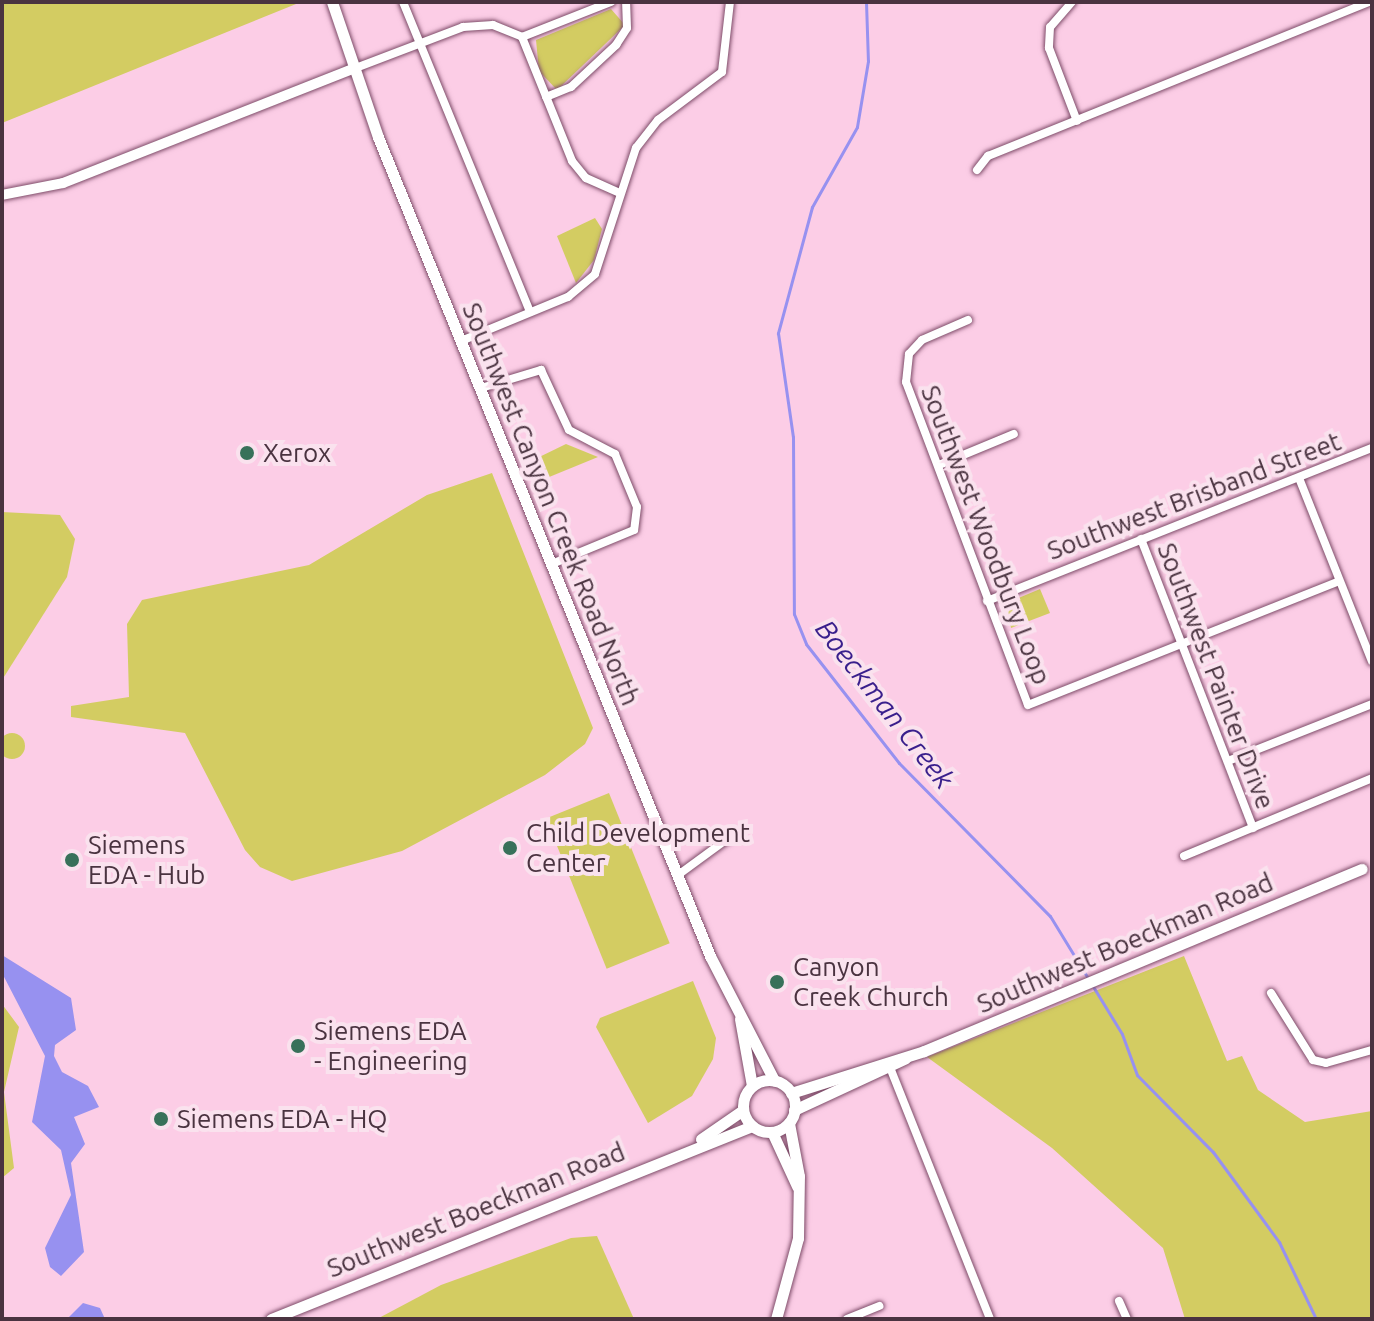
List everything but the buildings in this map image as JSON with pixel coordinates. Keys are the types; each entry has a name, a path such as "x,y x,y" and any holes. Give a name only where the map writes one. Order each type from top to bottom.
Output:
{"main road":[{"name":"Southwest Canyon Creek Road North","path":"332,2 353,69 678,875 740,1019 774,1080"},
{"name":"Southwest Boeckman Road","path":"791,1093 906,1058 1367,866"},
{"name":"Southwest Canyon Creek Road North","path":"740,1019 737,1035 752,1086"},
{"name":"Southwest Boeckman Road","path":"794,1110 891,1070 906,1058"},
{"path":"776,1319 797,1251 797,1186 789,1123 794,1110 791,1093 774,1080 752,1086 743,1110 752,1126 772,1132 789,1123"},
{"name":"Southwest Boeckman Road","path":"698,1143 743,1110"},
{"name":"Southwest Boeckman Road","path":"271,1319 698,1143 752,1126"},
{"path":"772,1132 797,1186"}],"street":[{"path":"403,2 530,312"},
{"path":"2,195 63,183 418,44 480,25 522,37 611,2"},
{"path":"546,97 571,87 616,45 627,28 626,2"},
{"path":"461,341 575,292 595,274 619,193 647,133 722,72 730,2"},
{"path":"1072,2 1050,27 1049,48 1077,121"},
{"path":"977,170 985,158 1370,2"},
{"path":"522,37 578,171 619,193"},
{"name":"Southwest Woodbury Loop","path":"968,320 922,340 906,368 987,601 1028,705 1339,581"},
{"path":"481,388 541,370 569,430 615,454 637,507 634,530 552,564"},
{"path":"939,465 1014,434"},
{"name":"Southwest Brisband Street","path":"987,601 1372,448"},
{"path":"1299,478 1372,661"},
{"name":"Southwest Painter Drive","path":"1141,539 1253,828"},
{"path":"1228,761 1372,704"},
{"path":"1184,856 1372,778"},
{"path":"678,875 734,834"},
{"path":"1271,993 1313,1060 1372,1050"},
{"path":"891,1070 990,1319"},
{"path":"1119,1301 1127,1319"},
{"path":"847,1319 880,1306"}],"shaded area":[{"path":"2,2 301,2 2,123"},
{"path":"611,9 625,25 557,90 539,71 536,40"},
{"path":"595,218 602,229 594,260 576,283 557,236"},
{"path":"566,444 598,457 537,482 529,462"},
{"path":"492,473 593,728 585,744 545,775 402,851 292,881 260,867 245,850 185,733 71,717 71,706 129,697 127,624 142,600 309,565 427,495"},
{"path":"2,512 60,515 75,539 67,577 2,680"},
{"path":"1040,589 1050,613 1011,628 1006,603"},
{"path":"12,733 21,737 25,746 21,755 12,759 3,755 -1,746 3,737"},
{"path":"609,793 670,943 607,969 546,818"},
{"path":"2,955 71,998 76,1030 55,1045 54,1056 62,1072 88,1086 99,1107 74,1117 85,1144 71,1163 84,1252 61,1276 50,1267 45,1248 71,1195 61,1150 32,1122 45,1056 2,973"},
{"path":"1184,956 1227,1061 1242,1056 1258,1090 1305,1122 1372,1111 1372,1319 1185,1319 1163,1248 1052,1148 927,1057"},
{"path":"693,981 716,1038 713,1059 692,1096 648,1123 596,1027 600,1018"},
{"path":"2,1004 19,1027 4,1092 14,1168 2,1178"},
{"path":"597,1236 634,1319 377,1319 441,1285 571,1238"},
{"path":"83,1303 100,1308 105,1319 67,1319"}],"waterway":[{"name":"Boeckman Creek","path":"866,2 868,61 857,127 812,207 778,333 793,437 794,614 806,644 899,763 1050,916 1122,1034 1137,1075 1213,1152 1279,1242 1316,1319"}],"place":[{"name":"Xerox","path":"247,453"},
{"name":"Child Development Center","path":"510,848"},
{"name":"Siemens EDA - Hub","path":"72,860"},
{"name":"Canyon Creek Church","path":"777,982"},
{"name":"Siemens EDA - Engineering","path":"298,1046"},
{"name":"Siemens EDA - HQ","path":"161,1119"}]}
